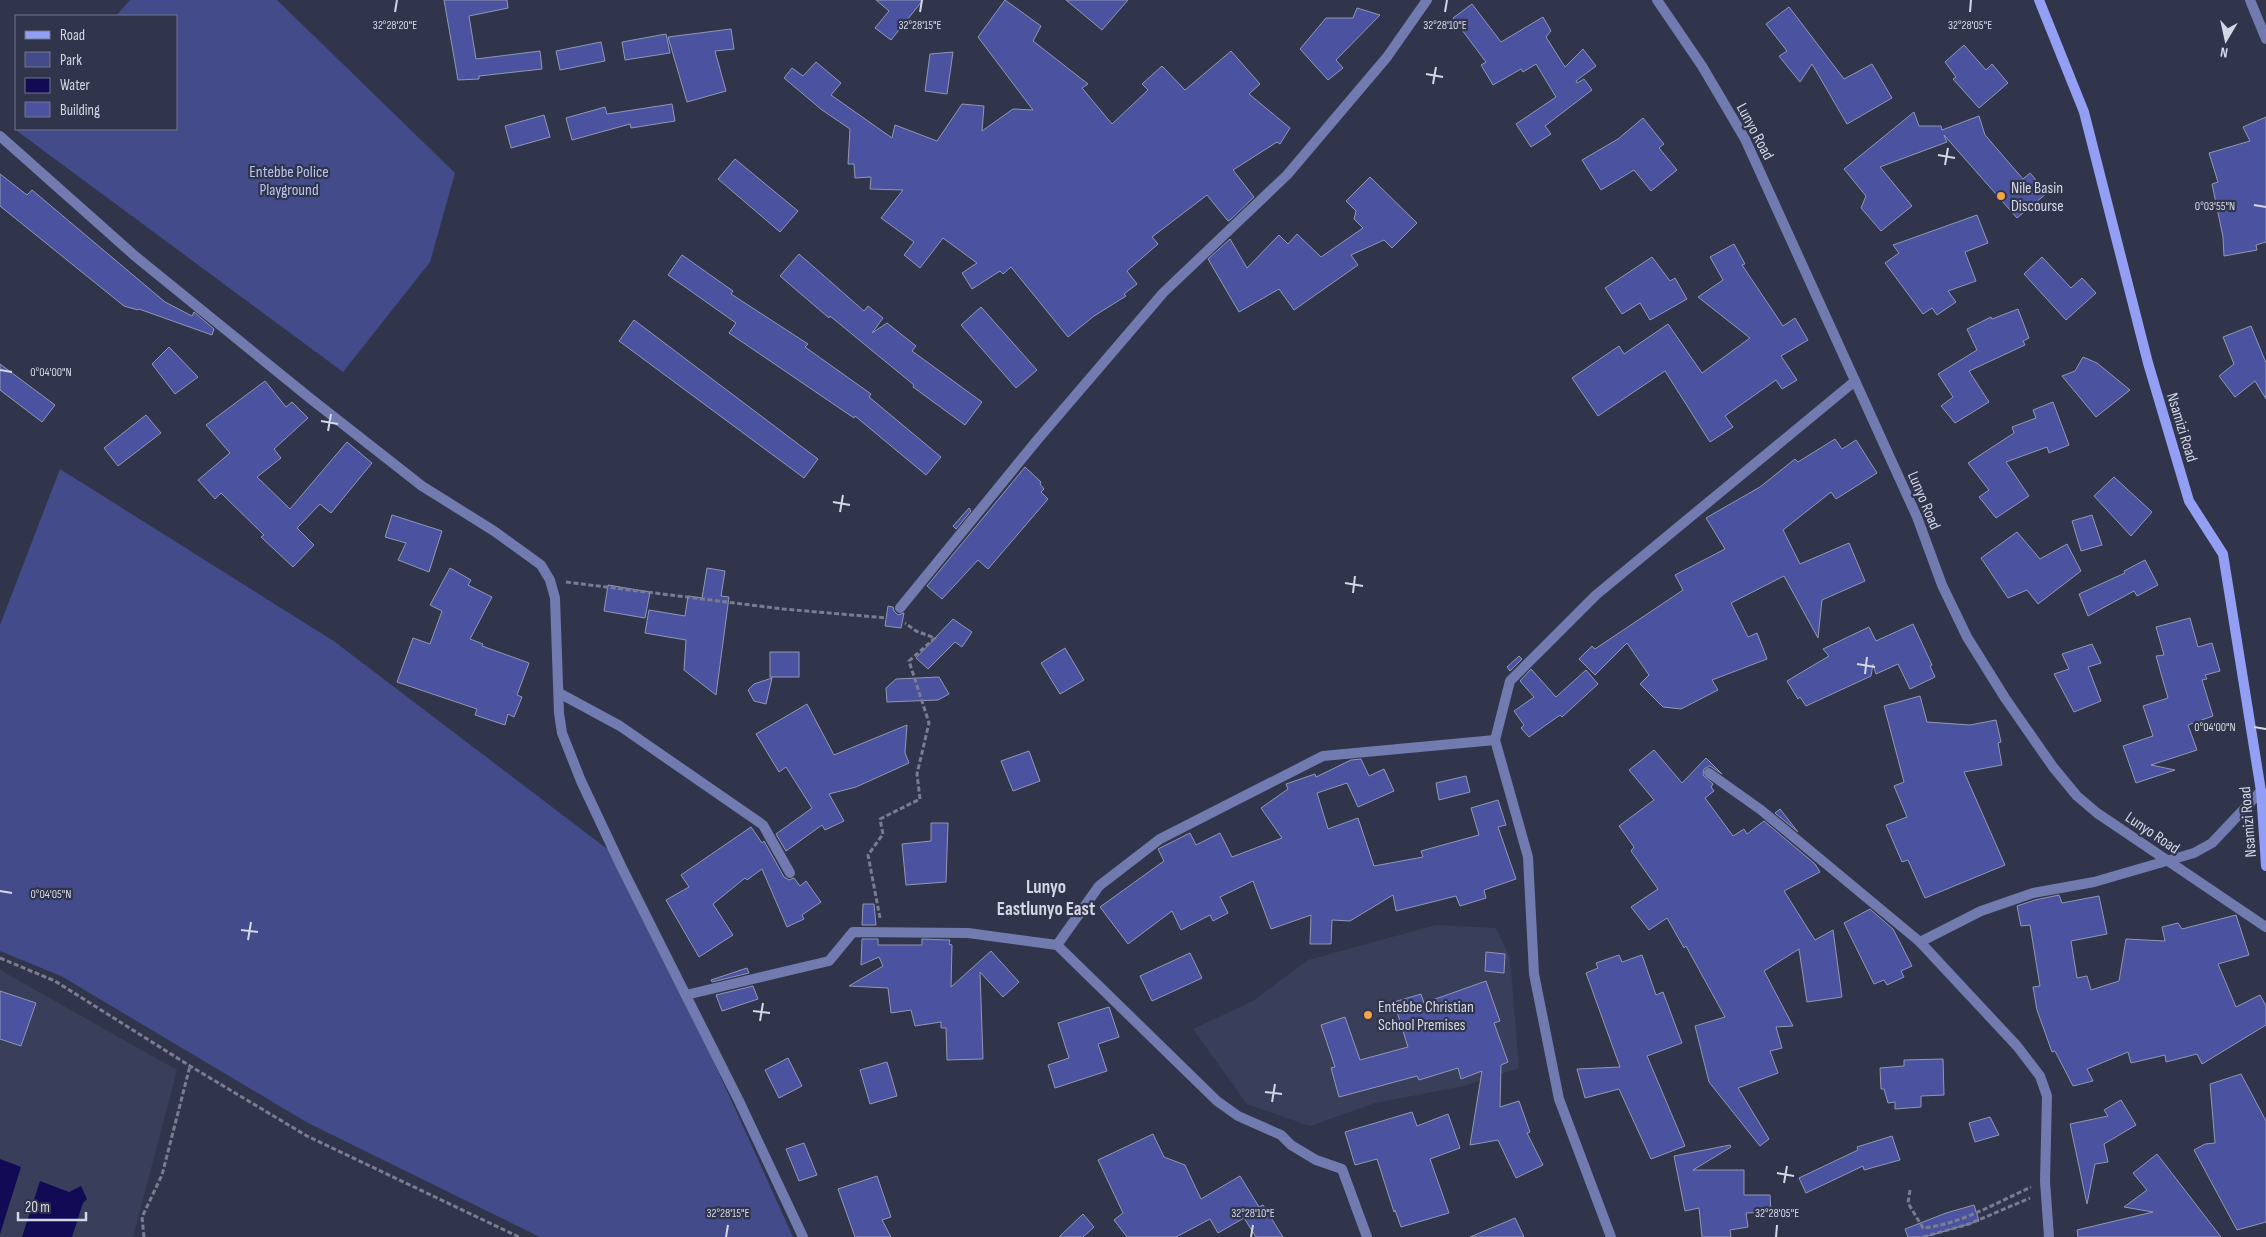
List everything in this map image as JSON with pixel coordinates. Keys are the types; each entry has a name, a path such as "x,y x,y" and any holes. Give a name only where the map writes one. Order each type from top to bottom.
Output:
{"street":[{"path":"900,608 1038,439 1163,293 1287,175 1387,57 1427,0"},
{"name":"Lunyo Road","path":"1658,0 1702,66 1746,139 1917,517 1942,585 1968,637 2005,698 2077,796 2097,813 2266,927"},
{"name":"Nsamizi Road","path":"2039,0 2084,112 2148,363 2189,501 2222,554 2261,791 2266,866"},
{"path":"2250,0 2266,39"},
{"path":"0,136 135,256 303,392 422,486 494,531 541,565 550,580 555,598 560,693 559,713 562,733 581,781 739,1101 802,1237"},
{"path":"1611,1237 1559,1099 1534,974 1528,857 1495,740 1510,681 1596,595 1855,381"},
{"path":"560,693 620,726 764,825 790,873"},
{"path":"1057,945 1099,886 1160,839 1323,756 1495,740"},
{"path":"1709,773 1761,810 1920,942 2010,1038 2040,1076 2047,1096 2045,1181 2050,1237"},
{"path":"1920,942 1981,911 2033,893 2094,882 2194,853 2212,843 2261,791"},
{"path":"686,995 829,961 853,932 968,933 1057,945 1218,1101 1238,1116 1281,1135 1291,1145 1316,1160 1342,1169 1367,1237"}],"path":[{"path":"550,580 783,609 894,619"},
{"path":"883,932 868,855 883,834 880,819 920,798 917,774 929,723 909,660 935,638 916,631 903,621"},
{"path":"0,958 55,981 190,1066 307,1136 518,1237"},
{"path":"144,1237 142,1217 162,1176 190,1066"},
{"path":"1910,1190 1908,1203 1923,1228 1938,1227 1968,1216 2045,1181"},
{"path":"1923,1237 1969,1224 2046,1192"}],"shaded area":[{"name":"Entebbe Christian School Premises","path":"1436,925 1496,928 1510,958 1519,1068 1464,1086 1375,1103 1310,1126 1247,1104 1193,1029 1253,1001 1308,960"},
{"path":"0,970 177,1070 133,1237 0,1237"}],"green space":[{"name":"Entebbe Police Playground","path":"130,0 277,0 455,173 430,262 343,372 17,131 178,130 178,15 117,15"},
{"path":"60,469 335,642 623,861 793,1237 540,1237 308,1123 61,976 0,951 0,625"}],"water":[{"path":"0,1159 21,1167 0,1234"},
{"path":"40,1181 69,1192 81,1186 87,1199 83,1203 72,1237 22,1237"}],"building":[{"path":"444,0 507,0 508,8 469,16 476,59 540,51 542,69 479,76 479,79 458,80"},
{"path":"876,0 923,0 891,40 875,28 889,11"},
{"path":"1005,0 1041,26 1033,41 1088,84 1082,88 1112,124 1148,90 1142,84 1162,66 1185,90 1231,51 1260,84 1249,94 1290,128 1280,144 1277,142 1233,170 1254,197 1230,220 1228,221 1207,195 1152,237 1158,244 1127,271 1137,284 1124,294 1126,296 1094,316 1068,337 1011,267 1003,274 1000,271 972,289 962,273 977,263 943,238 920,268 904,255 914,242 881,218 903,190 870,189 871,177 855,178 854,164 848,164 850,129 822,110 784,78 792,68 803,76 816,62 841,83 831,95 892,138 895,125 937,141 962,104 984,106 982,131 1013,109 1033,110 978,37"},
{"path":"1066,0 1128,0 1102,30"},
{"path":"1472,4 1501,42 1543,17 1551,31 1546,37 1565,67 1583,49 1596,66 1576,81 1577,83 1584,79 1592,90 1545,126 1551,134 1531,147 1516,124 1556,97 1536,64 1523,72 1521,69 1493,85 1481,65 1486,62 1453,18"},
{"path":"1789,7 1844,79 1872,64 1892,98 1847,124 1812,64 1800,82 1779,56 1787,51 1766,24"},
{"path":"1357,8 1380,15 1336,60 1343,68 1328,80 1300,49 1326,18 1353,18"},
{"path":"731,29 734,49 715,51 726,91 687,102 668,37"},
{"path":"666,34 670,53 625,60 622,42"},
{"path":"601,42 605,61 560,70 556,51"},
{"path":"1964,45 1986,70 1992,64 2008,83 1979,108 1953,79 1956,77 1945,62"},
{"path":"953,52 947,94 925,91 930,54"},
{"path":"672,104 675,121 631,128 630,124 572,140 566,118 605,107 607,114"},
{"path":"1914,112 1919,126 1941,126 1942,130 1979,116 1985,135 2023,179 2030,173 2047,193 2017,218 1944,135 1947,142 1880,167 1912,206 1881,231 1861,208 1866,196 1844,169"},
{"path":"544,115 550,137 511,148 505,126"},
{"path":"2266,117 2266,242 2256,245 2257,250 2224,256 2223,237 2212,184 2218,182 2209,153 2250,141 2243,127"},
{"path":"1643,118 1664,144 1659,148 1677,170 1651,191 1634,170 1601,190 1582,160 1618,139"},
{"path":"735,159 798,211 780,232 718,179"},
{"path":"0,174 27,195 32,190 165,302 192,316 194,312 214,329 212,335 139,309 124,306 0,206"},
{"path":"1370,177 1417,223 1392,248 1384,240 1351,255 1358,265 1294,310 1279,289 1239,312 1208,259 1230,239 1247,268 1279,235 1288,244 1297,234 1321,257 1363,228 1354,219 1356,211 1346,201"},
{"path":"1977,215 1988,243 1965,252 1976,281 1948,291 1956,302 1937,315 1932,308 1923,314 1885,263 1899,253 1893,245"},
{"path":"1734,244 1745,264 1742,265 1783,326 1795,318 1808,340 1781,356 1797,380 1782,389 1776,380 1725,416 1733,427 1710,442 1665,371 1598,416 1572,378 1619,346 1624,354 1668,324 1702,373 1750,338 1698,297 1723,280 1710,257"},
{"path":"799,254 864,311 868,306 883,318 872,333 887,323 916,346 912,351 982,402 965,425 913,387 914,385 830,316 829,318 780,276"},
{"path":"682,255 733,291 731,294 808,344 805,347 871,394 869,397 941,457 926,475 855,416 854,418 729,333 736,323 668,275"},
{"path":"1652,257 1670,281 1675,278 1687,299 1650,320 1640,303 1622,314 1605,288"},
{"path":"2042,257 2071,288 2082,278 2096,293 2066,320 2024,274"},
{"path":"981,307 1037,370 1016,388 961,325"},
{"path":"2018,309 2029,338 2023,341 2025,345 1969,371 1989,402 1955,423 1941,406 1953,397 1938,374 1977,350 1967,329 1991,317 1992,319"},
{"path":"634,320 818,459 804,478 619,341"},
{"path":"2251,326 2266,363 2266,399 2255,381 2235,397 2219,376 2234,364 2223,337"},
{"path":"169,347 198,377 175,394 152,364"},
{"path":"2083,357 2097,363 2130,390 2096,417 2062,376 2075,371"},
{"path":"0,364 55,405 42,422 0,390"},
{"path":"265,381 286,407 292,402 308,418 274,449 281,458 257,477 290,509 347,442 372,463 331,513 320,504 297,528 314,545 293,567 261,537 264,535 221,493 215,499 198,480 230,453 206,425"},
{"path":"2053,402 2069,445 2049,453 2047,447 2006,462 2029,496 1996,518 1979,497 1989,490 1968,463 2014,433 2012,427 2036,418 2033,410"},
{"path":"146,415 161,433 118,466 104,448"},
{"path":"1835,439 1842,449 1856,440 1877,473 1836,499 1831,492 1783,530 1800,564 1849,543 1865,581 1822,600 1818,638 1784,576 1731,603 1748,637 1757,633 1767,659 1712,680 1718,690 1681,709 1663,707 1640,684 1649,675 1627,643 1595,675 1579,659 1592,646 1595,649 1683,590 1675,575 1725,549 1706,518 1760,487 1795,459 1798,462"},
{"path":"1025,467 1041,482 1040,484 1044,489 1041,492 1048,499 988,569 978,560 942,599 927,586"},
{"path":"2114,477 2152,512 2131,536 2094,496"},
{"path":"969,508 971,511 956,529 953,526"},
{"path":"392,515 442,531 429,572 398,560 406,543 385,537"},
{"path":"2092,515 2102,545 2081,551 2072,521"},
{"path":"2017,532 2040,559 2067,544 2081,571 2038,604 2027,590 2008,598 1981,558"},
{"path":"2145,560 2158,585 2137,596 2134,591 2088,616 2079,594 2125,573 2124,571"},
{"path":"450,568 471,580 468,585 492,597 470,639 483,644 482,646 529,663 517,695 522,697 514,717 508,714 505,725 475,715 477,709 397,682 413,638 430,644 442,611 430,605"},
{"path":"707,568 725,571 721,596 729,597 716,695 684,670 686,640 645,633 649,610 685,616 688,596 702,598"},
{"path":"608,585 650,592 645,618 604,611"},
{"path":"888,606 893,607 898,615 904,613 901,628 885,626"},
{"path":"2190,618 2198,647 2212,643 2220,671 2205,675 2207,679 2202,680 2213,716 2188,725 2197,750 2151,765 2175,770 2136,783 2123,746 2153,736 2143,706 2168,698 2156,656 2164,655 2156,627"},
{"path":"953,619 972,632 962,647 955,642 928,669 916,658"},
{"path":"1913,624 1932,665 1930,666 1935,677 1910,689 1898,664 1876,674 1873,664 1871,676 1806,706 1800,697 1798,699 1787,681 1829,656 1823,649 1869,627 1876,641"},
{"path":"2092,644 2101,663 2088,667 2101,701 2074,712 2054,674 2069,669 2062,654"},
{"path":"1065,648 1084,680 1060,694 1041,663"},
{"path":"770,652 799,652 799,677 770,677"},
{"path":"1519,656 1522,659 1510,671 1507,667"},
{"path":"1531,669 1556,697 1586,670 1598,684 1562,717 1560,715 1529,737 1521,728 1524,725 1514,711 1534,697 1520,681"},
{"path":"939,677 949,694 938,700 887,702 886,688 896,679"},
{"path":"772,678 766,704 754,701 748,690 754,684"},
{"path":"1920,696 1927,722 1970,725 1996,720 2001,742 1998,743 2002,765 1964,772 2005,865 1925,898 1908,860 1902,862 1886,825 1907,817 1894,786 1904,782 1884,706"},
{"path":"807,704 834,755 907,725 905,753 909,763 856,787 829,794 844,821 825,830 822,825 786,851 776,834 812,808 786,767 779,772 756,734"},
{"path":"1654,750 1682,783 1706,758 1722,774 1710,766 1704,769 1703,775 1713,784 1711,787 1714,791 1705,798 1733,836 1744,829 1747,834 1764,821 1815,864 1820,872 1784,891 1815,940 1833,930 1842,997 1807,1002 1799,949 1764,971 1793,1026 1776,1027 1782,1048 1770,1051 1778,1073 1738,1088 1769,1139 1760,1146 1709,1082 1695,1026 1725,1017 1686,946 1684,948 1667,918 1649,930 1631,907 1658,889 1631,851 1634,847 1619,826 1654,800 1629,770"},
{"path":"1029,751 1040,781 1013,791 1001,761"},
{"path":"1361,759 1369,776 1384,769 1394,791 1358,807 1347,783 1317,793 1328,829 1358,818 1374,866 1423,857 1421,851 1479,835 1471,808 1498,800 1506,825 1498,827 1516,879 1484,890 1486,898 1460,906 1456,896 1396,911 1393,895 1350,921 1332,920 1331,944 1310,944 1311,915 1271,929 1253,881 1220,897 1228,913 1213,921 1210,915 1181,930 1172,911 1128,944 1100,907 1164,861 1158,849 1190,833 1196,845 1220,833 1232,857 1282,838 1261,808 1288,789 1286,784 1315,774 1316,777 1351,760"},
{"path":"1466,776 1470,792 1439,800 1436,783"},
{"path":"1780,809 1798,832 1775,813"},
{"path":"931,823 948,823 946,882 906,885 902,844 931,841"},
{"path":"751,827 762,843 764,841 784,877 789,880 794,878 800,886 806,881 821,902 802,915 804,919 787,927 762,869 747,880 745,878 713,904 733,935 699,957 666,900 689,887 681,875"},
{"path":"2059,895 2062,903 2099,896 2107,934 2071,941 2077,978 2087,976 2091,990 2119,981 2126,939 2165,941 2162,927 2178,923 2182,929 2236,915 2249,955 2218,964 2236,1007 2260,995 2266,1006 2266,1025 2202,1064 2197,1054 2166,1062 2165,1055 2131,1063 2128,1052 2087,1069 2093,1081 2073,1086 2055,1051 2052,1052 2037,1010 2033,987 2040,986 2030,925 2021,926 2017,906"},
{"path":"863,904 874,904 876,925 862,925"},
{"path":"1870,909 1893,929 1912,966 1901,971 1904,977 1887,985 1884,980 1874,984 1844,923"},
{"path":"862,939 878,939 878,945 922,945 922,939 950,940 949,944 952,945 951,987 991,951 1019,982 1003,997 980,972 983,1059 947,1060 946,1028 941,1028 941,1022 915,1026 911,1010 891,1013 888,988 849,986 883,966 879,957 861,965"},
{"path":"1486,952 1505,954 1504,973 1485,971"},
{"path":"1190,953 1202,978 1152,1001 1140,976"},
{"path":"1619,955 1622,962 1642,955 1656,995 1663,992 1682,1043 1647,1056 1685,1146 1651,1159 1619,1089 1585,1098 1577,1069 1620,1067 1586,973 1598,968 1596,963"},
{"path":"747,968 749,973 712,982 711,980"},
{"path":"1486,981 1500,1021 1494,1023 1508,1062 1501,1065 1500,1107 1519,1101 1530,1132 1527,1133 1543,1165 1516,1178 1498,1140 1470,1145 1482,1071 1461,1079 1458,1068 1419,1080 1417,1076 1339,1097 1331,1068 1335,1067 1321,1025 1345,1017 1360,1060 1408,1047 1394,1002 1421,994 1424,1003"},
{"path":"753,986 758,999 722,1011 716,995"},
{"path":"0,991 36,1003 21,1046 0,1039"},
{"path":"1109,1007 1119,1037 1098,1044 1107,1071 1055,1088 1048,1065 1069,1058 1058,1023"},
{"path":"788,1058 802,1086 779,1098 765,1070"},
{"path":"1943,1059 1944,1095 1921,1096 1921,1107 1895,1109 1895,1102 1888,1103 1884,1089 1881,1089 1880,1068 1904,1066 1904,1060"},
{"path":"887,1062 897,1096 870,1104 860,1070"},
{"path":"2241,1074 2266,1121 2266,1222 2237,1230 2194,1150 2205,1144 2215,1143 2210,1084"},
{"path":"2121,1100 2136,1125 2104,1144 2108,1162 2095,1164 2087,1204 2070,1124 2108,1116 2104,1110"},
{"path":"1412,1112 1417,1126 1448,1114 1460,1148 1430,1159 1449,1213 1401,1227 1395,1210 1394,1212 1377,1159 1355,1165 1345,1132"},
{"path":"1990,1117 1999,1135 1975,1142 1969,1123"},
{"path":"1153,1134 1164,1157 1185,1165 1201,1199 1240,1176 1259,1207 1263,1205 1283,1237 1256,1237 1244,1218 1218,1233 1210,1219 1176,1237 1127,1237 1114,1220 1123,1213 1098,1160"},
{"path":"1892,1136 1900,1160 1864,1170 1863,1166 1806,1193 1799,1178 1858,1150 1857,1147"},
{"path":"804,1143 817,1175 799,1181 786,1149"},
{"path":"1730,1145 1731,1147 1693,1170 1744,1170 1744,1195 1770,1195 1771,1212 1746,1213 1748,1227 1730,1230 1731,1237 1702,1237 1699,1208 1685,1211 1674,1156"},
{"path":"2157,1154 2221,1237 2078,1237 2077,1230 2153,1212 2124,1207 2147,1190 2133,1173"},
{"path":"877,1176 891,1217 882,1220 891,1237 855,1237 838,1189"},
{"path":"1974,1205 1979,1221 1925,1237 1908,1237 1905,1229 1946,1213"},
{"path":"1083,1214 1094,1227 1083,1237 1059,1237"},
{"path":"1515,1218 1524,1237 1470,1237"}],"place":[{"name":"Nile Basin Discourse","path":"2001,196"},
{"name":"Entebbe Christian School Premises","path":"1368,1015"}],"district":[{"name":"Lunyo Eastlunyo East","path":"1046,897"}]}
